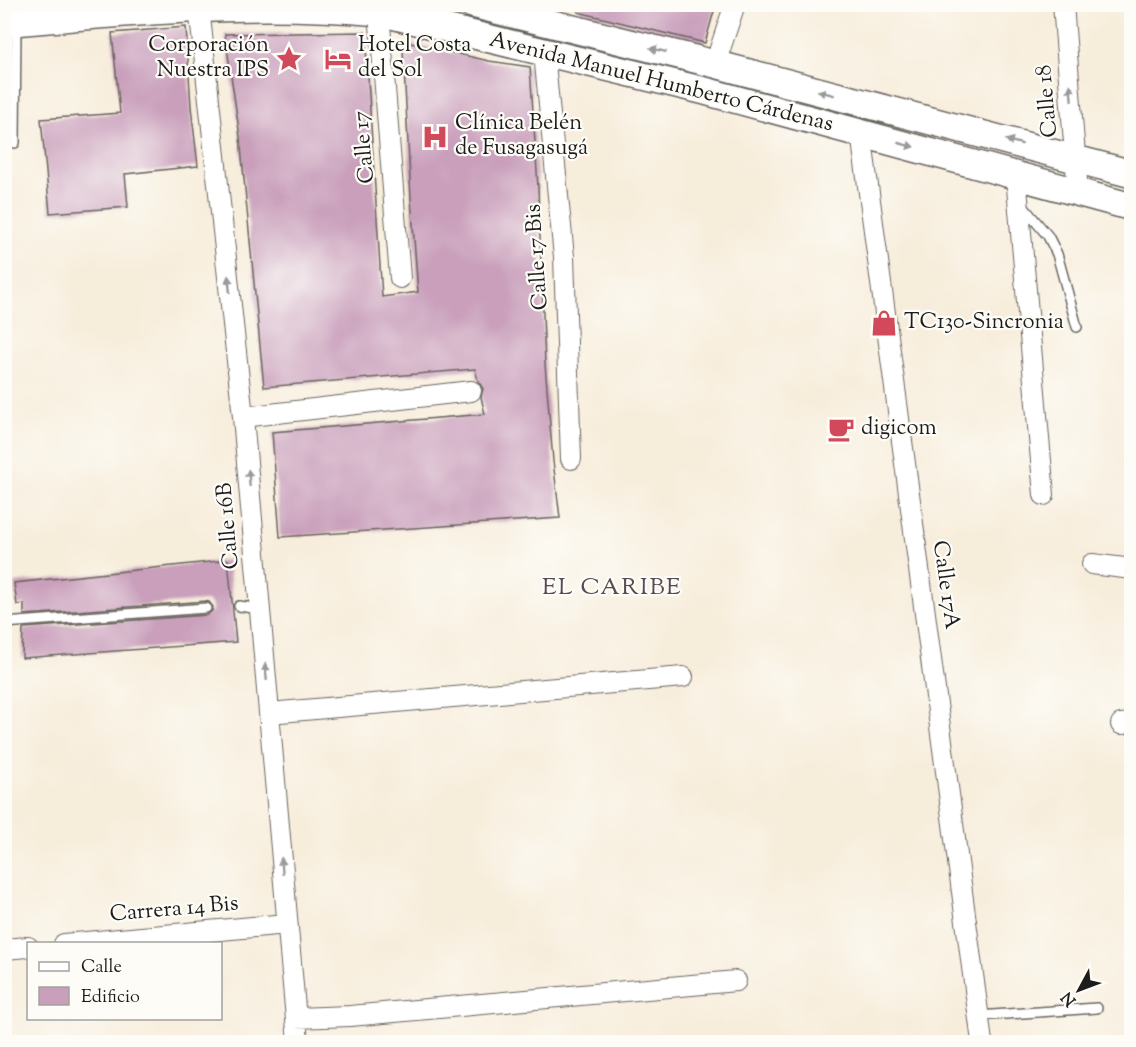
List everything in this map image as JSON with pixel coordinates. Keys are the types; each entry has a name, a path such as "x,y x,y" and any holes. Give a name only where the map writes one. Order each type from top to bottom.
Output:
{"main road":[{"name":"Avenida Manuel Humberto Cárdenas","path":"472,4 715,64 1131,174"},
{"name":"Avenida Manuel Humberto Cárdenas","path":"10,22 199,7 342,8 379,12 705,91 861,133 1017,188 1078,193 1131,207"}],"street":[{"path":"715,64 735,4"},
{"name":"Calle 18","path":"1063,4 1078,193"},
{"name":"Calle 16B","path":"199,7 243,417 298,1042"},
{"name":"Calle 17","path":"379,12 400,278"},
{"name":"Calle 17 Bis","path":"544,53 564,256 571,459"},
{"name":"Calle 17A","path":"861,133 982,1042"},
{"path":"1017,188 1044,495"},
{"path":"243,417 471,391"},
{"path":"1092,564 1131,568"},
{"path":"269,713 683,677"},
{"name":"Carrera 14 Bis","path":"86,942 287,924"},
{"path":"4,949 27,946"},
{"path":"296,1018 350,1016 736,981"}],"lane":[{"path":"10,22 15,143"},
{"path":"1017,188 1057,254 1077,327"},
{"path":"239,606 260,609"},
{"path":"4,623 206,608"},
{"path":"978,1016 1097,1008"}],"building":[{"path":"579,4 716,4 705,43 578,12"},
{"path":"186,27 191,107 198,166 125,174 128,207 50,213 41,119 120,113 112,33"},
{"path":"365,32 382,297 418,292 403,50 411,43 489,61 530,67 538,187 545,364 560,518 280,537 272,432 485,414 481,397 483,389 475,369 264,387 240,137 225,34"},
{"path":"228,560 236,642 22,658 23,628 207,615 213,607 206,601 24,615 24,604 17,605 14,583"}],"place":[{"name":"Corporación Nuestra IPS","path":"289,59"},
{"name":"Hotel Costa del Sol","path":"338,59"},
{"name":"Clínica Belén de Fusagasugá","path":"435,137"},
{"name":"TC130-Sincronia","path":"884,323"},
{"name":"digicom","path":"841,429"}],"district":[{"name":"EL CARIBE","path":"612,588"}]}
